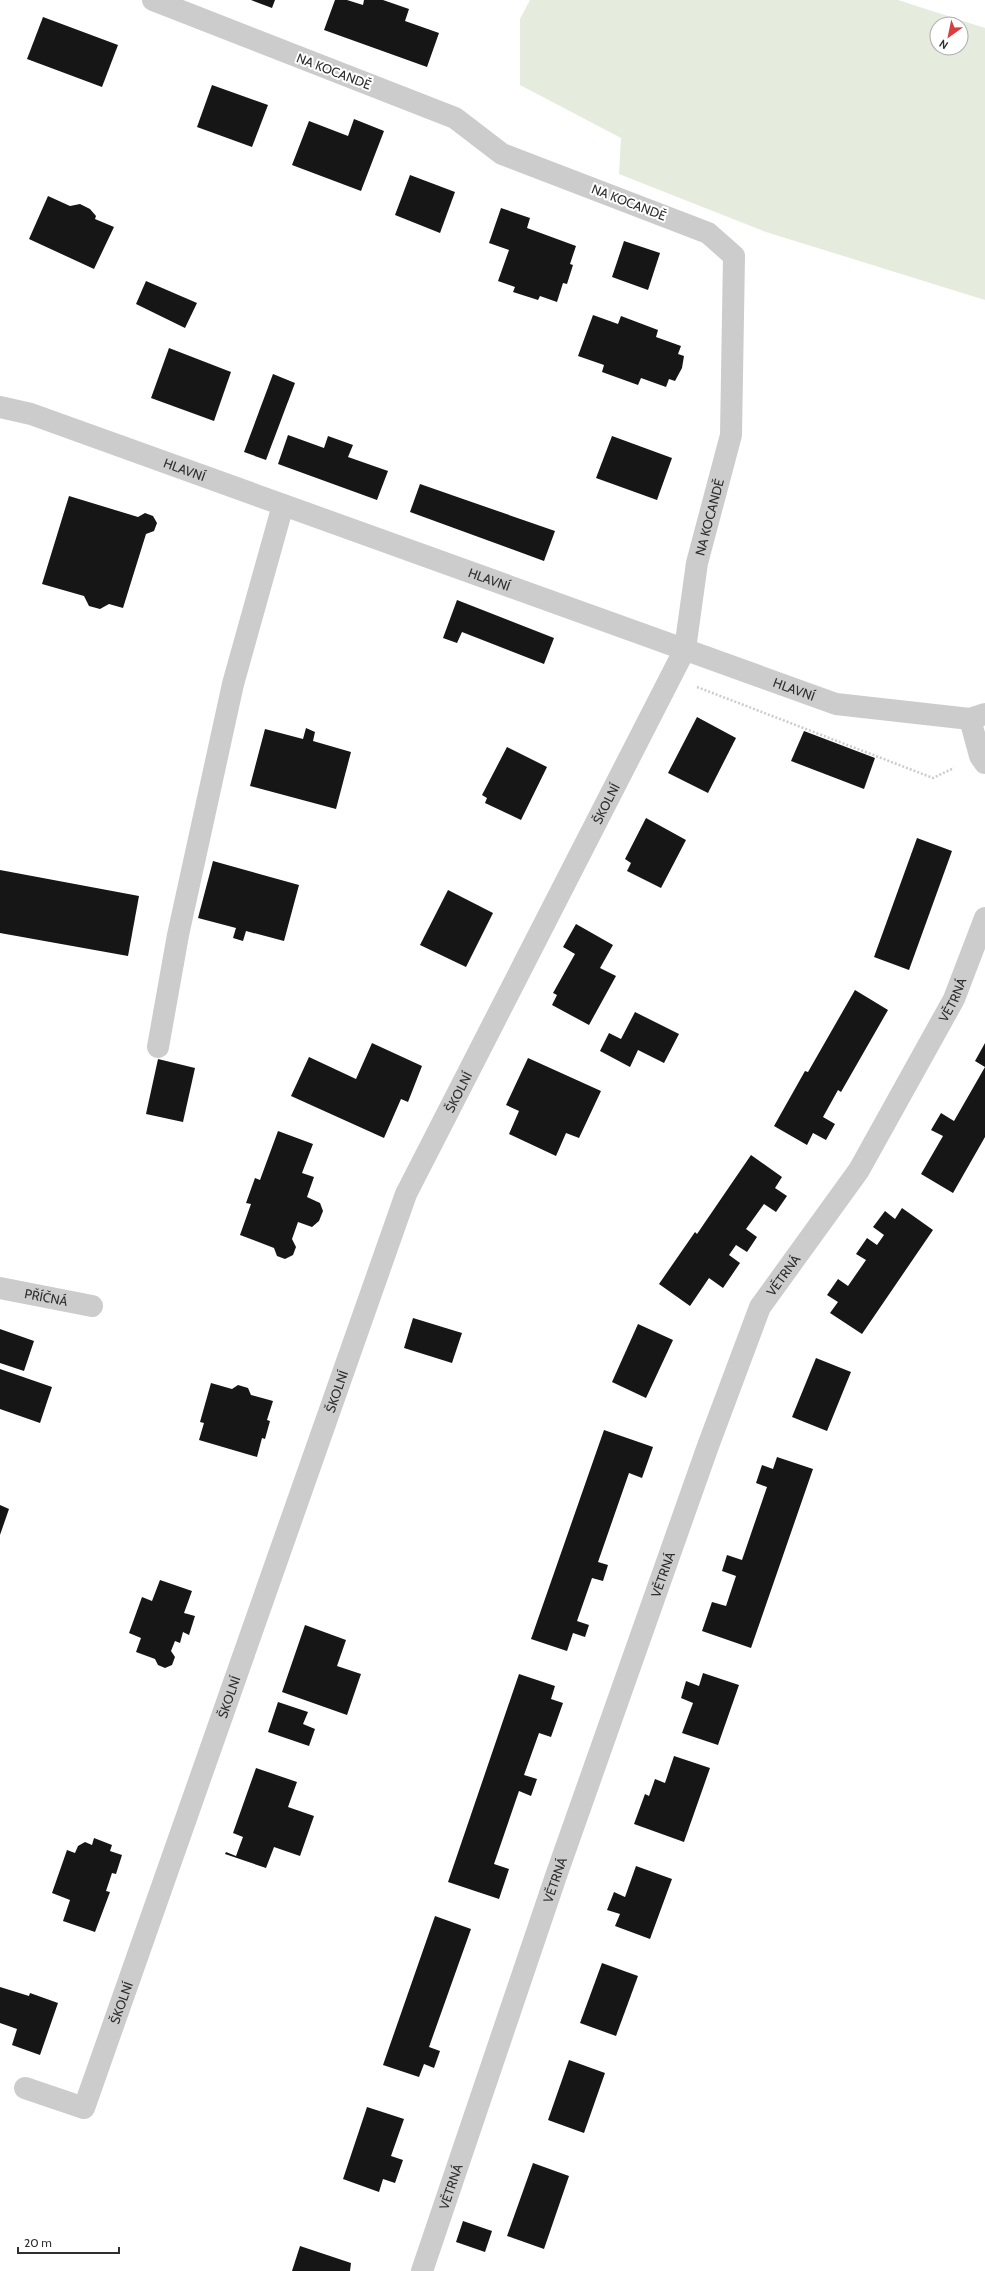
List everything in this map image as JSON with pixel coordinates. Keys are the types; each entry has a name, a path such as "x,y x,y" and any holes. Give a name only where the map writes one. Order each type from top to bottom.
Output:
{"street":[{"name":"NA KOCANDĚ","path":"153,0 455,118 502,154 708,233 734,256 731,435 697,563 685,650"},
{"name":"HLAVNÍ","path":"0,407 31,414 836,704 978,717"},
{"path":"158,1047 178,935 233,684 283,505"},
{"name":"ŠKOLNÍ","path":"25,2088 84,2108 406,1194 685,650"},
{"path":"978,717 980,756 985,763"},
{"name":"VĚTRNÁ","path":"422,2271 562,1858 708,1446 760,1307 859,1170 954,999 985,918"},
{"name":"PŘÍČNÁ","path":"0,1288 92,1306"}],"shaded area":[{"path":"530,0 898,0 948,16 929,16 929,56 969,56 969,23 985,28 985,300 766,232 619,174 621,138 520,85 520,19"}],"building":[{"path":"251,0 275,0 272,8"},
{"path":"335,0 347,0 363,5 364,0 383,0 409,9 405,21 439,33 427,67 324,30"},
{"path":"43,17 118,45 102,87 27,59"},
{"path":"212,85 268,105 252,147 197,127"},
{"path":"354,119 384,131 361,191 292,165 309,121 348,136"},
{"path":"410,175 455,192 440,233 395,215"},
{"path":"48,196 70,206 80,204 90,209 96,216 95,219 114,227 94,269 29,239"},
{"path":"501,208 530,218 527,228 576,246 570,264 573,265 567,284 563,283 557,302 540,296 538,300 513,292 515,287 498,281 509,250 489,243"},
{"path":"624,241 660,253 648,290 612,277"},
{"path":"146,281 197,303 185,328 136,304"},
{"path":"593,315 618,324 621,316 658,330 656,337 681,346 678,354 684,356 682,368 675,381 669,379 666,387 641,378 638,385 602,372 604,365 578,356"},
{"path":"169,348 231,372 214,421 151,398"},
{"path":"273,374 295,383 266,460 244,452"},
{"path":"288,435 324,448 328,436 353,445 348,457 388,471 377,500 278,464"},
{"path":"612,436 672,458 657,500 596,478"},
{"path":"420,484 555,531 544,561 410,512"},
{"path":"69,496 138,517 145,513 153,516 157,523 154,531 146,534 123,608 109,604 100,609 89,606 84,596 42,584"},
{"path":"457,600 554,638 544,664 462,632 457,643 443,638"},
{"path":"697,717 736,738 708,793 668,773"},
{"path":"306,728 315,732 313,741 351,752 336,809 250,786 265,729 303,739"},
{"path":"804,731 875,758 864,789 791,761"},
{"path":"507,747 547,767 521,820 485,803 487,798 482,795"},
{"path":"646,818 686,840 661,888 627,871 631,863 625,859"},
{"path":"917,838 952,851 909,970 874,957"},
{"path":"213,861 299,885 284,941 246,931 243,941 233,938 236,928 198,918"},
{"path":"0,870 139,896 128,956 0,933"},
{"path":"448,890 493,913 466,967 420,945"},
{"path":"576,924 613,945 600,968 616,976 589,1025 552,1005 557,995 553,993 575,954 563,947"},
{"path":"855,990 888,1010 841,1092 838,1090 823,1117 835,1124 826,1140 813,1133 807,1145 774,1126 805,1071 808,1072"},
{"path":"635,1012 679,1034 664,1063 638,1050 630,1067 600,1051 609,1033 621,1039"},
{"path":"372,1043 422,1066 408,1102 401,1099 384,1138 291,1096 309,1057 356,1079"},
{"path":"985,1043 985,1067 975,1061"},
{"path":"528,1058 601,1091 579,1138 566,1133 556,1156 509,1134 519,1111 506,1105"},
{"path":"158,1059 195,1068 183,1122 146,1114"},
{"path":"985,1067 985,1137 953,1193 921,1174 943,1136 931,1130 941,1113 954,1121"},
{"path":"278,1131 313,1144 302,1173 314,1177 307,1197 320,1203 323,1211 319,1221 312,1227 298,1222 292,1239 296,1247 293,1255 285,1259 277,1256 274,1248 240,1235 251,1204 246,1203 255,1178 260,1180"},
{"path":"751,1155 782,1177 775,1188 787,1196 776,1212 764,1204 746,1229 757,1237 747,1252 736,1245 729,1255 740,1263 723,1288 709,1278 690,1306 659,1284 695,1232 697,1234"},
{"path":"902,1208 933,1230 862,1334 830,1313 838,1302 827,1295 838,1279 848,1286 866,1260 856,1254 867,1238 877,1245 884,1235 873,1227 885,1211 895,1219"},
{"path":"413,1318 462,1333 452,1363 404,1348"},
{"path":"638,1324 673,1340 646,1398 612,1382"},
{"path":"0,1329 34,1341 24,1371 0,1363"},
{"path":"816,1358 851,1372 827,1431 792,1417"},
{"path":"0,1369 52,1387 40,1423 0,1409"},
{"path":"211,1383 232,1389 238,1385 248,1388 251,1395 273,1401 267,1420 270,1421 265,1439 262,1438 257,1457 199,1440 204,1423 200,1422"},
{"path":"604,1430 653,1447 642,1478 629,1473 598,1562 608,1565 603,1581 592,1578 577,1621 589,1625 585,1637 573,1633 567,1651 531,1639"},
{"path":"777,1457 813,1469 751,1648 702,1631 712,1602 726,1606 736,1576 722,1571 727,1555 742,1560 767,1487 756,1483 762,1465 773,1469"},
{"path":"0,1505 9,1509 0,1535"},
{"path":"160,1580 192,1591 184,1613 195,1616 189,1635 183,1632 180,1643 175,1641 171,1651 175,1657 172,1665 165,1668 158,1665 155,1659 136,1652 141,1638 129,1633 142,1597 152,1601"},
{"path":"305,1625 346,1640 337,1666 361,1674 347,1715 282,1692"},
{"path":"703,1673 739,1685 718,1745 682,1733 693,1703 681,1698 686,1681 699,1686"},
{"path":"519,1674 555,1686 551,1699 563,1703 551,1737 539,1733 524,1775 537,1779 531,1796 519,1791 494,1864 509,1869 499,1899 448,1882"},
{"path":"278,1702 308,1712 303,1724 315,1729 309,1746 268,1732"},
{"path":"674,1756 710,1768 684,1842 634,1824 645,1794 649,1796 655,1779 665,1783"},
{"path":"256,1768 297,1782 288,1807 314,1816 300,1856 274,1847 266,1868 225,1854 226,1852 236,1856 243,1837 233,1833"},
{"path":"94,1838 112,1845 110,1851 122,1855 116,1874 112,1873 106,1891 110,1892 95,1932 63,1921 70,1900 52,1893 67,1850 75,1853 78,1846 85,1842 92,1845"},
{"path":"636,1866 672,1879 650,1939 615,1926 620,1914 607,1910 614,1892 625,1897"},
{"path":"435,1916 471,1929 429,2047 440,2051 434,2068 424,2064 419,2077 383,2065"},
{"path":"602,1963 638,1976 616,2036 580,2023"},
{"path":"0,1987 29,1996 30,1993 58,2003 40,2055 12,2045 17,2029 0,2023"},
{"path":"569,2060 605,2073 584,2133 548,2120"},
{"path":"367,2107 404,2119 391,2156 403,2160 395,2183 383,2179 379,2192 343,2179"},
{"path":"533,2163 569,2176 544,2249 507,2236"},
{"path":"463,2221 492,2231 485,2252 456,2242"},
{"path":"300,2246 351,2263 350,2271 292,2271"}]}
